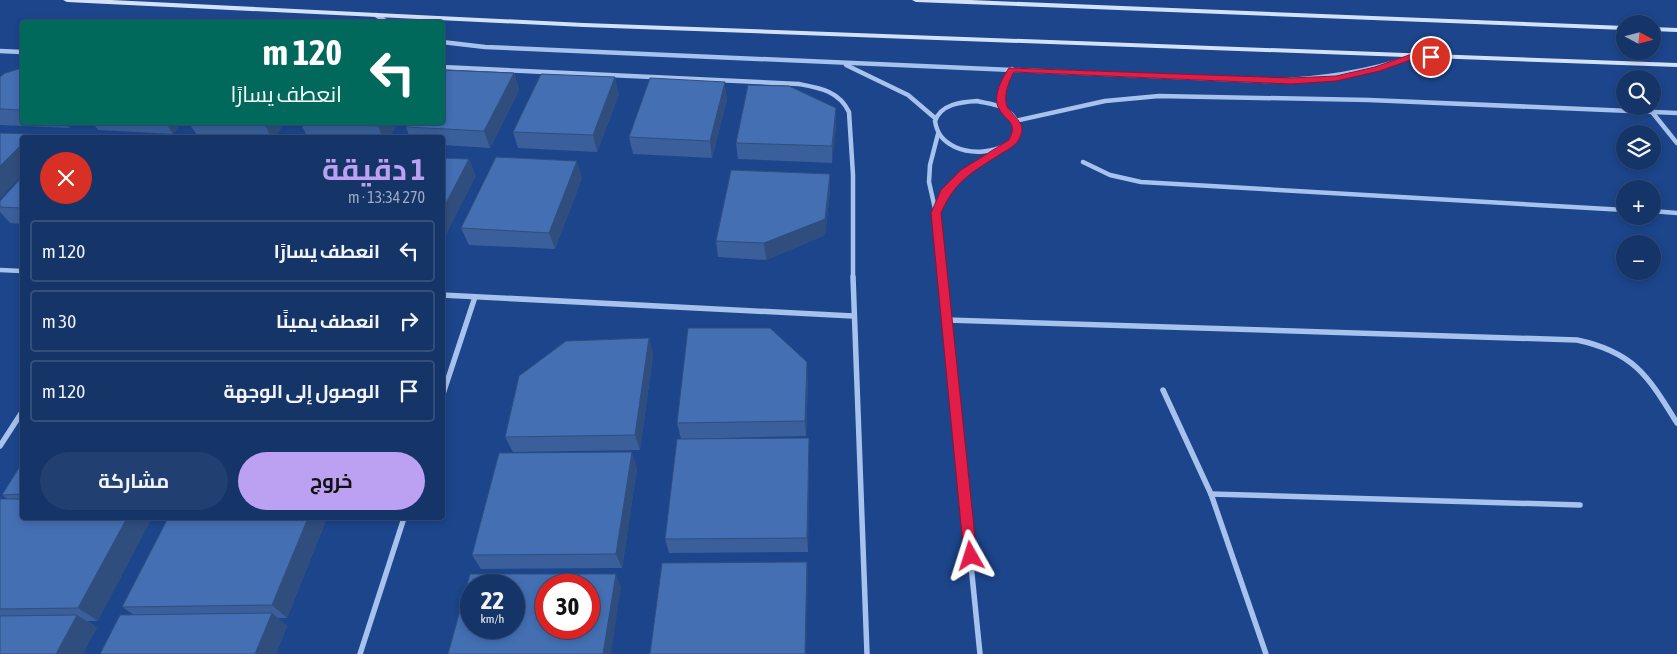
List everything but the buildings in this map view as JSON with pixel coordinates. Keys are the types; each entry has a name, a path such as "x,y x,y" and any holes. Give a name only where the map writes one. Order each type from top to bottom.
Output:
{"main road":[{"path":"67,0 624,27 1677,66"},
{"path":"916,0 1616,28"},
{"path":"1661,29 1677,30"}],"street":[{"path":"376,15 384,20"},
{"path":"445,42 485,47 1291,81 1336,78 1357,74 1412,57"},
{"path":"0,51 20,52"},
{"path":"841,63 900,90 935,118"},
{"path":"445,67 799,84 837,94 846,102 849,112 853,176 854,316 866,654"},
{"path":"1003,108 1002,88 1012,69"},
{"path":"1015,121 1099,100 1127,96 1360,100 1616,111"},
{"path":"936,213 945,193 965,172 1013,142 1018,132 1015,121 1003,108 977,101 959,102 945,108 935,118 938,134 945,142 956,149 981,154 993,153"},
{"path":"1661,112 1677,113"},
{"path":"1654,115 1677,143"},
{"path":"938,134 930,160 928,191 936,213 980,654"},
{"path":"1083,162 1110,175 1141,182 1616,209"},
{"path":"1661,212 1677,213"},
{"path":"0,270 20,271"},
{"path":"445,295 854,316"},
{"path":"445,388 475,296"},
{"path":"947,320 1592,342 1622,354 1644,372 1677,423"},
{"path":"1163,390 1211,494 1266,654"},
{"path":"0,446 20,415"},
{"path":"1211,494 1580,505"},
{"path":"360,654 403,520"}],"route":[{"path":"971,556 936,213 945,193 965,172 1013,142 1018,132 1012,116 1003,108 1002,98 1002,88 1012,69 1291,81 1336,78 1377,69 1412,57 1431,57"}]}
